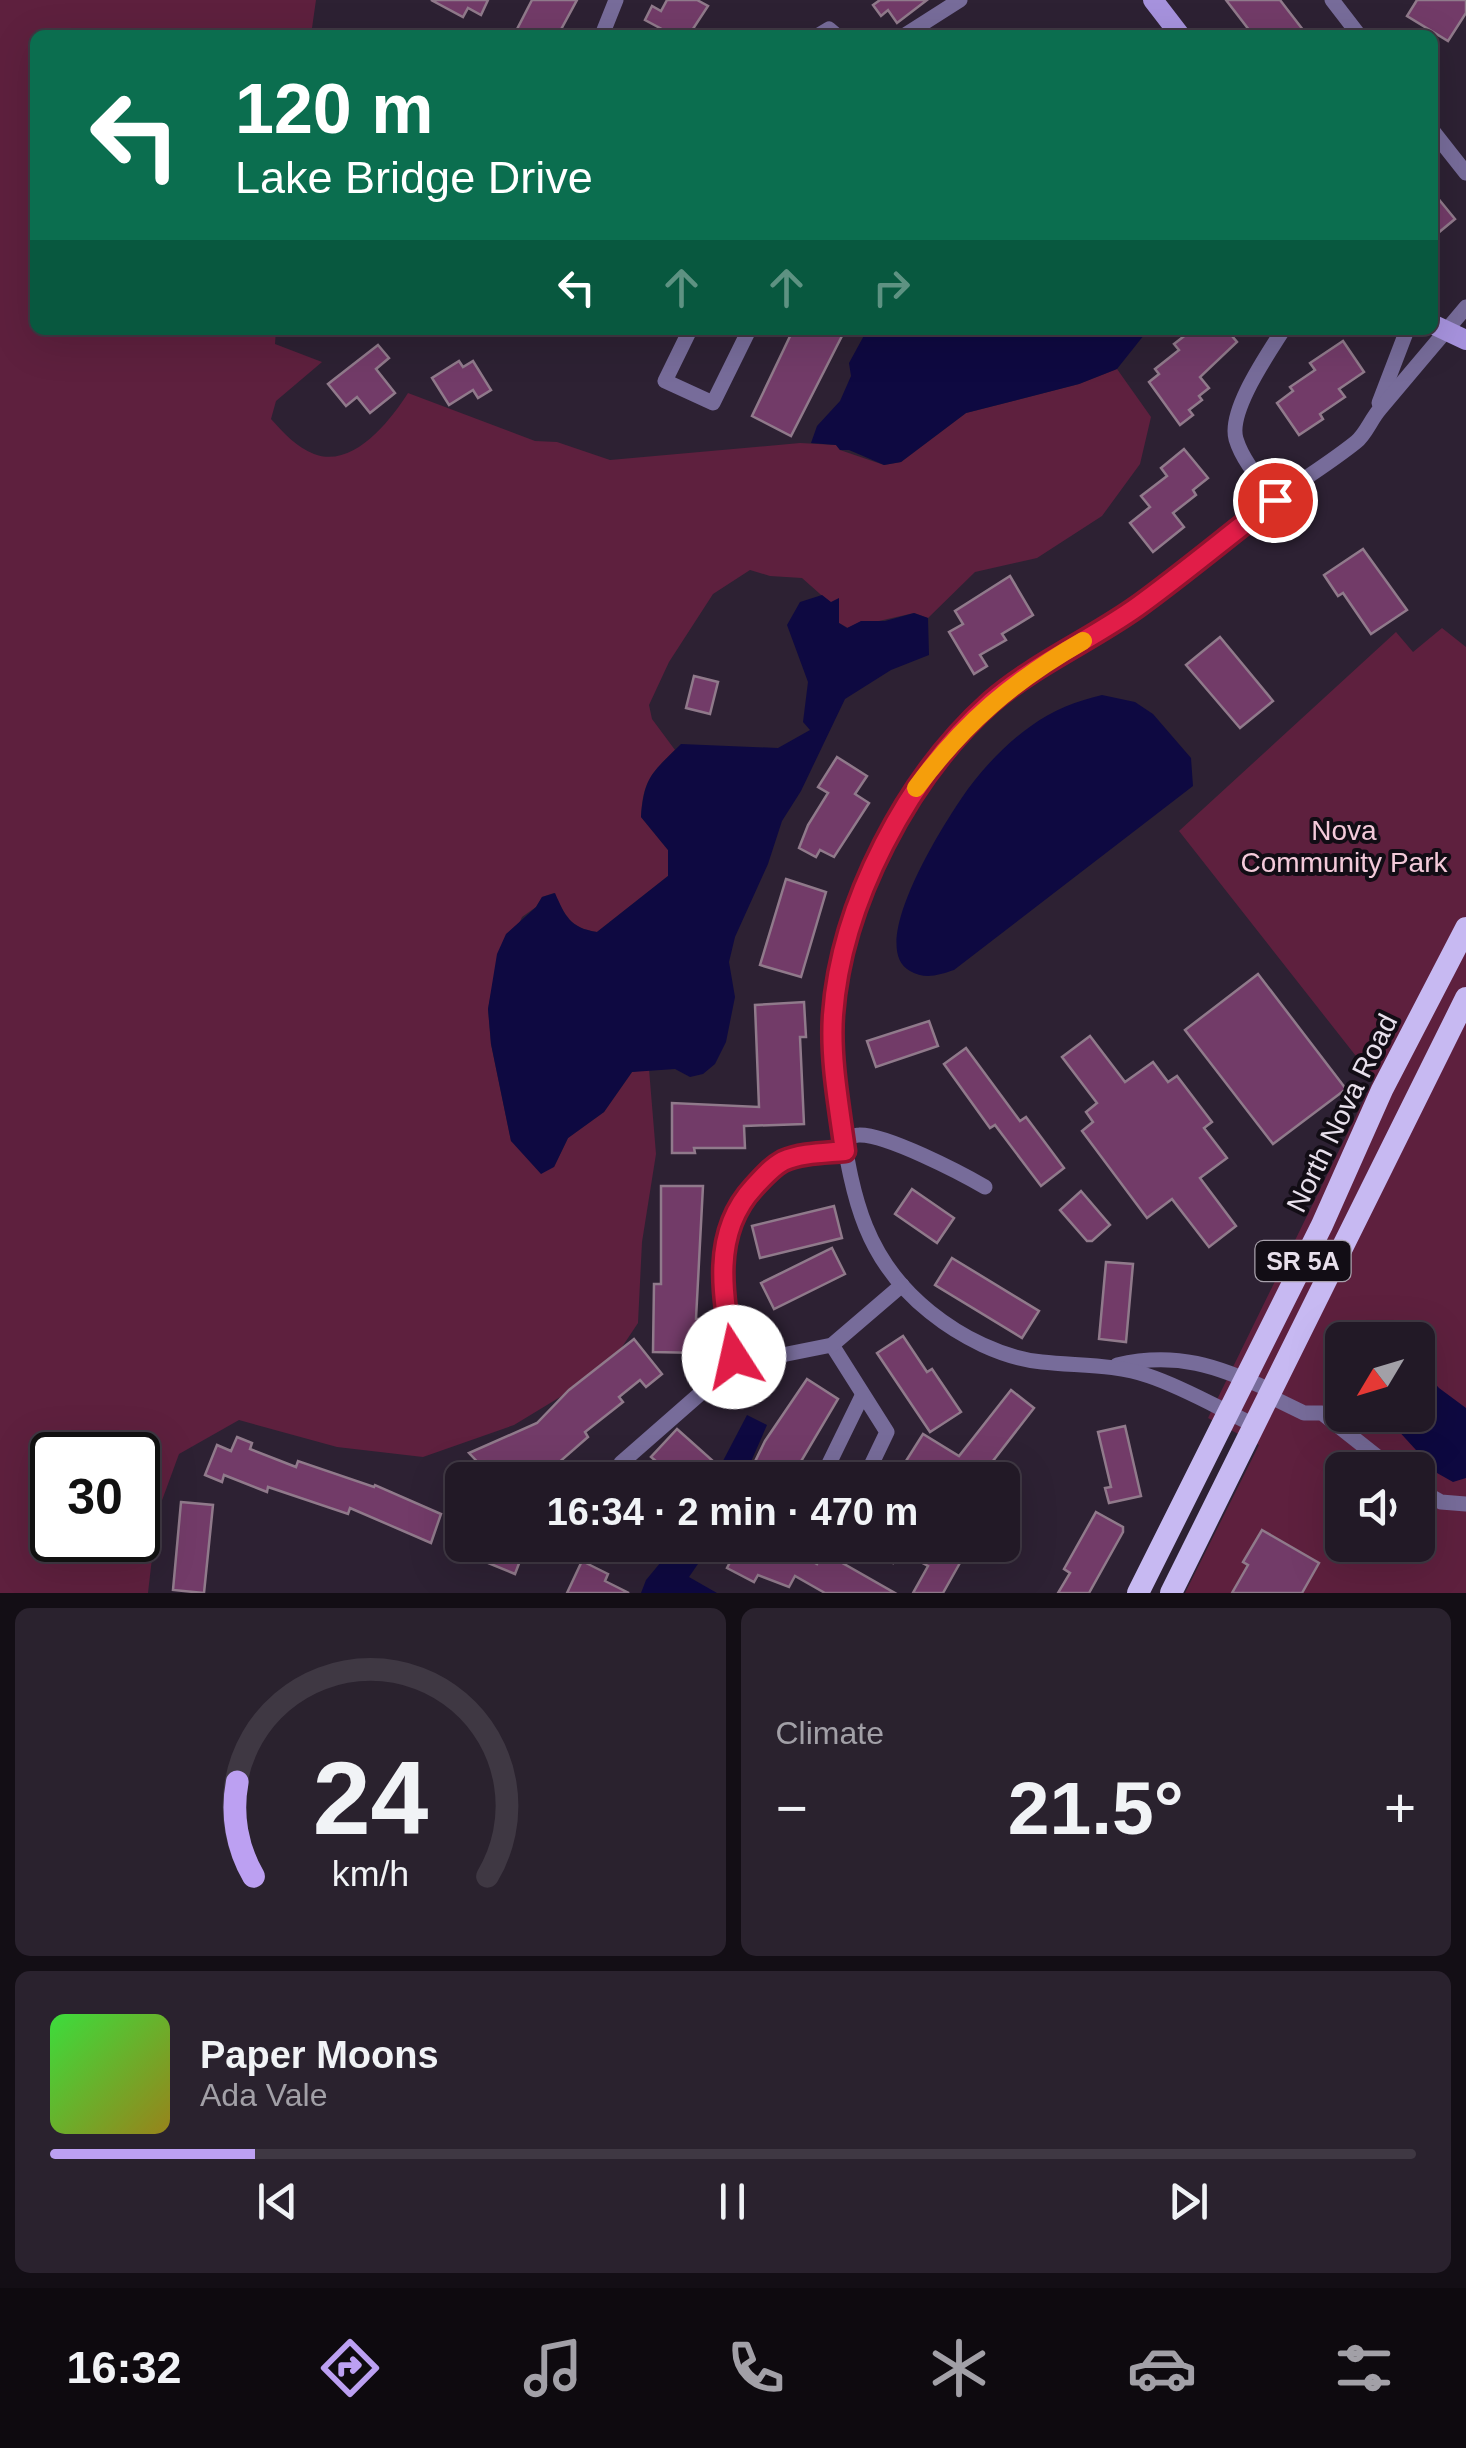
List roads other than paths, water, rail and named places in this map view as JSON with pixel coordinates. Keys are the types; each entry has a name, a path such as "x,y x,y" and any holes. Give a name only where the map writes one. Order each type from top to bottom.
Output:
{"main road":[{"name":"North Nova Road","path":"1138,1593 1322,1225 1382,1090 1466,928"},
{"name":"SR 5A","path":"1171,1593 1466,998"},
{"path":"1382,1090 1395,1110 1396,1141"}],"street":[{"path":"604,30 616,0"},
{"path":"913,30 960,0"},
{"path":"1153,0 1176,30"},
{"path":"1332,0 1356,30"},
{"path":"1438,137 1466,172"},
{"path":"1466,308 1439,327 1466,340"},
{"path":"688,335 665,381 713,404 747,335"},
{"path":"1275,500 1234,436 1236,418 1279,335"},
{"path":"1374,416 1405,335"},
{"path":"1254,1425 1148,1375 1009,1356 954,1329 902,1286 882,1260 856,1204 844,1145 833,1016 840,966 885,842 912,794 944,751 990,704 1036,668 1138,606 1360,439 1433,335"},
{"path":"621,1462 718,1378 734,1357 724,1292 725,1242 737,1205 772,1168 787,1160 844,1145 860,1134 956,1170 985,1187"},
{"path":"734,1357 776,1356 832,1345 902,1286"},
{"path":"832,1345 886,1432 872,1462"},
{"path":"1108,1367 1140,1360 1204,1363 1244,1378 1304,1414 1322,1413 1371,1452"},
{"path":"829,1462 862,1396"},
{"path":"1435,1499 1466,1504"}],"park label":[{"name":"Nova Community Park","path":"1344,846"}]}
